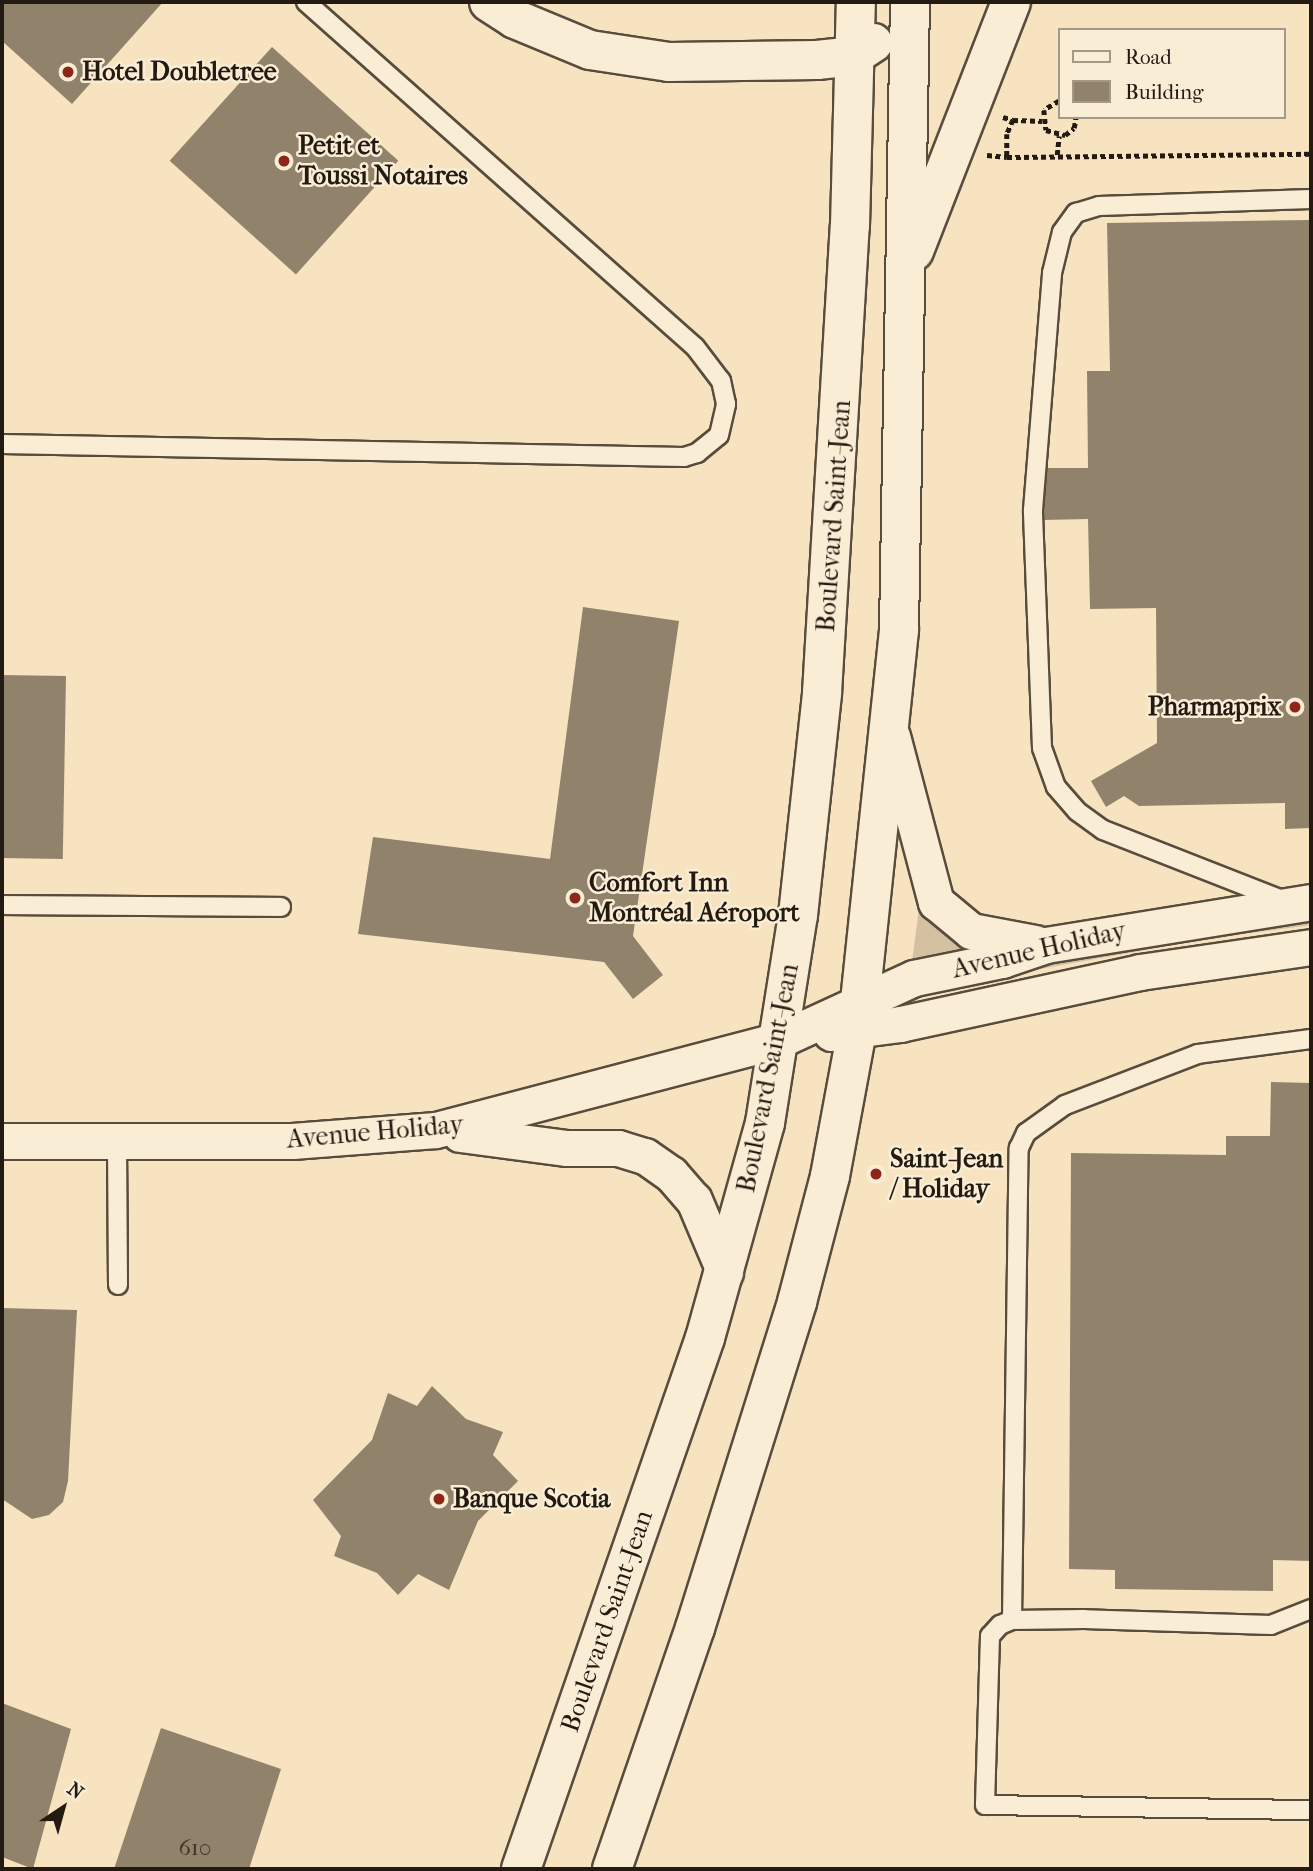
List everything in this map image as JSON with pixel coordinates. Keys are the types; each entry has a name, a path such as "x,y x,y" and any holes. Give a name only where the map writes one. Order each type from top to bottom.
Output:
{"main road":[{"path":"489,2 550,36 590,50 711,64 853,56 910,10"},
{"name":"Boulevard Saint-Jean","path":"521,1869 725,1273 758,1157 779,1040 822,693 850,226 856,2"},
{"path":"907,269 1011,2"},
{"path":"612,1869 695,1628 790,1325 830,1175 858,1016 891,734 904,525 910,10"}],"street":[{"path":"891,734 936,902 951,917 981,935 1046,945"},
{"name":"Avenue Holiday","path":"2,1142 329,1140 436,1130 779,1040 858,1016 915,978 1002,960 1046,945 1301,902"},
{"name":"Avenue Holiday","path":"858,1016 900,1024 1140,972 1311,947"},
{"path":"436,1130 567,1148 618,1148 645,1156 671,1174 694,1200 725,1273"}],"lane":[{"path":"2,444 684,457 697,453 719,435 726,404 721,382 695,347 306,2"},
{"path":"1301,902 1103,830 1077,811 1056,787 1042,748 1033,510 1052,273 1062,232 1076,213 1098,206 1311,199"},
{"path":"2,905 281,907"},
{"path":"1012,1620 1019,1147 1026,1133 1065,1105 1198,1054 1311,1039"},
{"path":"117,1142 118,1284"},
{"path":"1311,1609 1271,1625 1012,1620 990,1636 985,1805 1311,1810"}],"path":[{"path":"1058,102 1044,110 1042,121 1046,130 1059,136 1070,132 1075,119"},
{"path":"997,115 1013,120 1042,121"},
{"path":"1007,156 1007,134 1013,120"},
{"path":"1057,155 1059,136"},
{"path":"988,155 1311,154"}],"shaded area":[{"path":"920,901 966,947 964,955 911,969"},
{"path":"1311,921 1311,925 1212,938 968,982 1033,966"}],"building":[{"name":"Hotel Doubletree","path":"2,2 163,2 72,104 2,41"},
{"name":"Petit et Toussi Notaires","path":"272,47 398,161 296,274 170,161"},
{"path":"1311,220 1311,828 1285,829 1285,803 1139,806 1124,796 1106,807 1091,781 1157,743 1156,608 1090,609 1088,519 1043,520 1042,468 1088,468 1087,371 1110,371 1107,223"},
{"path":"583,607 679,621 633,936 663,975 633,999 604,962 358,934 373,837 550,859"},
{"path":"2,675 66,676 63,859 2,858"},
{"path":"1271,1082 1311,1083 1311,1561 1273,1560 1273,1591 1115,1589 1115,1570 1069,1569 1071,1153 1226,1155 1226,1136 1270,1136"},
{"path":"2,1308 77,1310 68,1481 63,1502 49,1515 32,1519 2,1499"},
{"path":"432,1386 466,1419 503,1432 493,1455 518,1481 478,1521 449,1590 418,1574 398,1595 377,1573 334,1556 341,1536 313,1500 372,1440 388,1393 417,1406"},
{"path":"2,1703 71,1729 33,1869 2,1857"},
{"path":"161,1728 281,1769 249,1869 114,1869"}],"place":[{"name":"Hotel Doubletree","path":"68,72"},
{"name":"Petit et Toussi Notaires","path":"284,161"},
{"name":"Pharmaprix","path":"1295,707"},
{"name":"Comfort Inn Montréal Aéroport","path":"575,898"},
{"name":"Saint-Jean / Holiday","path":"876,1174"},
{"name":"Banque Scotia","path":"439,1499"}]}
